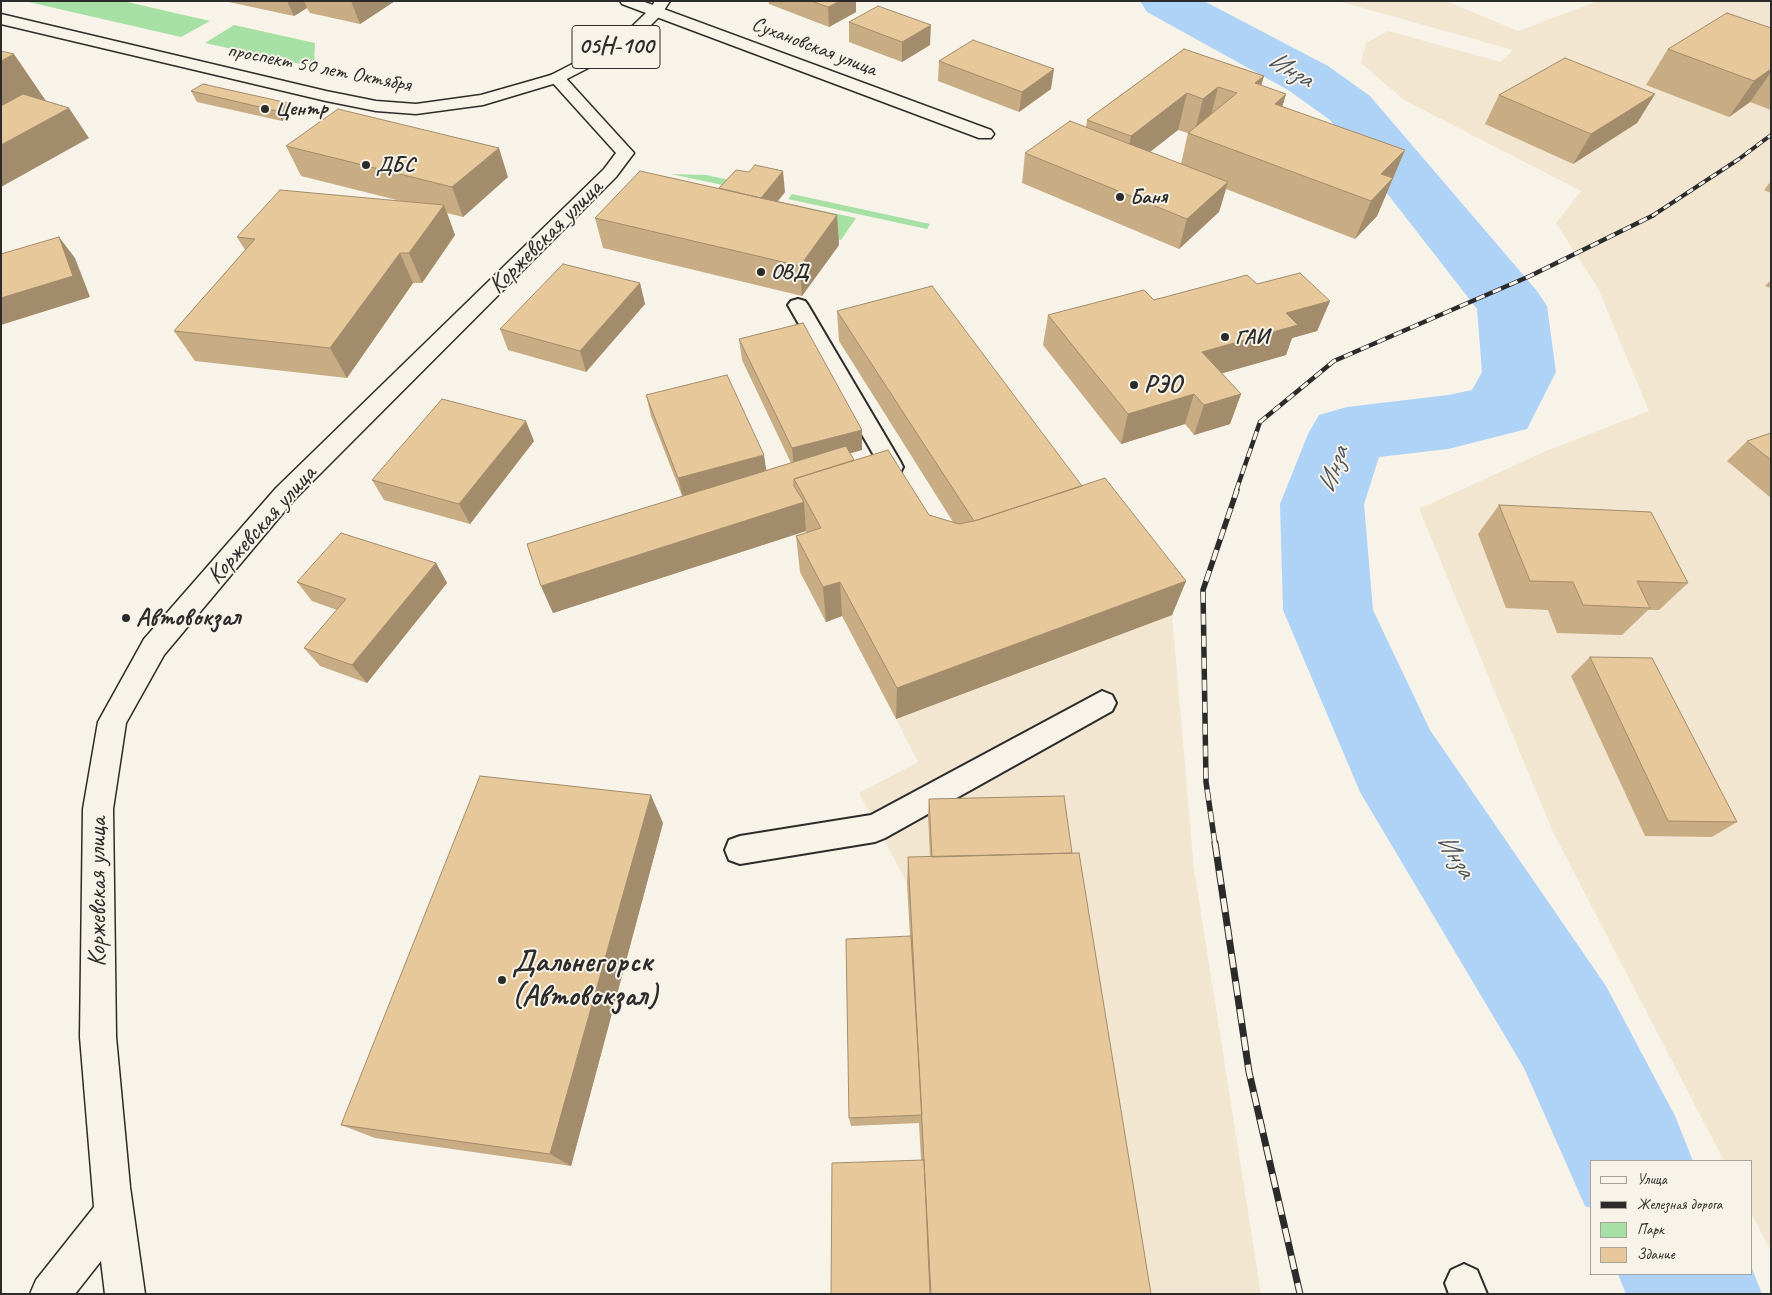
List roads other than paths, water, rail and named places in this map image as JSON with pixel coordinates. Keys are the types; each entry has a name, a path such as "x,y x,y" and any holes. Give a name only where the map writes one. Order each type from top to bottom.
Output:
{"street":[{"name":"Сухановская улица","path":"627,1 660,7 985,134"},
{"name":"проспект 50 лет Октября","path":"1,19 326,96 376,106 416,109 483,100 557,78 623,44 660,7"},
{"name":"Коржевская улица","path":"124,1294 114,1213 98,1037 98,809 112,722 154,647 286,494 610,173 625,153 557,78"},
{"path":"50,1294 114,1213"}],"lane":[{"path":"798,305 892,466"},
{"path":"740,850 875,828 1102,703"}],"waterway":[{"name":"Инза","path":"1165,1 1308,78 1350,108 1512,306 1519,372 1500,410 1448,422 1347,434 1322,504 1328,610 1395,761 1565,1027 1630,1160"},
{"name":"Инза","path":"1686,1275 1695,1294"}],"railway":[{"path":"1652,216 1739,159 1771,135"},
{"path":"1236,491 1260,422 1334,361 1530,276 1652,216"},
{"path":"1215,844 1206,782 1203,590 1237,490"},
{"path":"1215,843 1249,1072 1300,1294"}],"place":[{"name":"Центр","path":"265,109"},
{"name":"ДБС","path":"366,165"},
{"name":"Баня","path":"1120,197"},
{"name":"ОВД","path":"761,272"},
{"name":"ГАИ","path":"1225,337"},
{"name":"РЭО","path":"1134,385"},
{"name":"Автовокзал","path":"126,618"},
{"name":"Дальнегорск (Автовокзал)","path":"502,980"}]}
